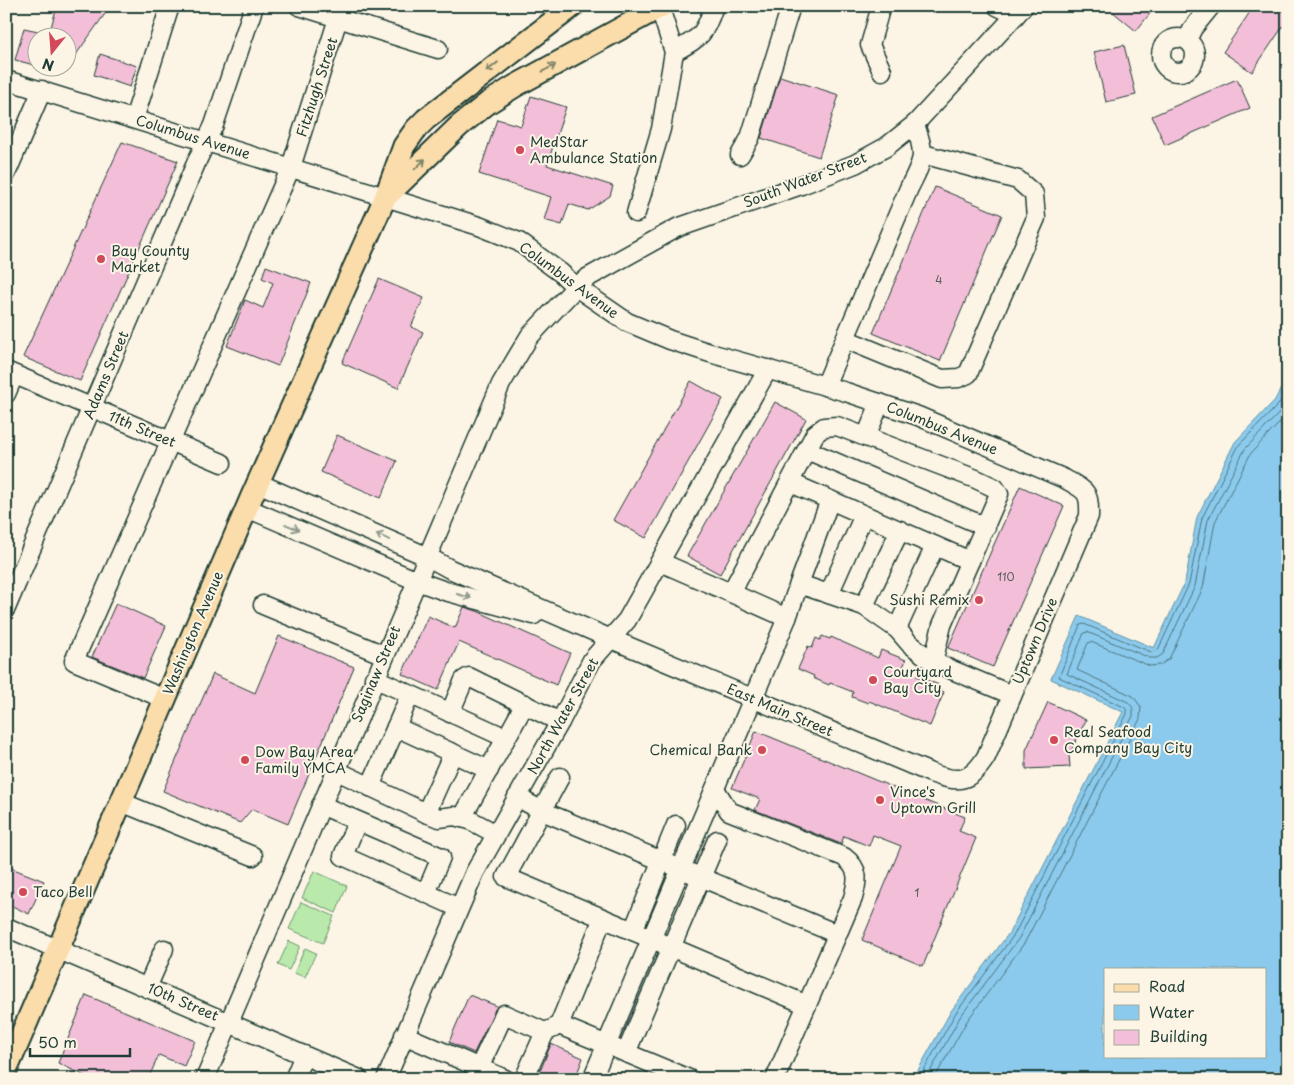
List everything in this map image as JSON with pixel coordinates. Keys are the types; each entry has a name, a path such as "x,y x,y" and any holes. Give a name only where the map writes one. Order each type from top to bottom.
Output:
{"main road":[{"name":"Washington Avenue","path":"6,1071 13,1036 58,950 258,482 385,198 404,146 426,119 573,6"},
{"path":"385,198 459,126 488,104 515,86 660,7"}],"street":[{"path":"134,119 170,6"},
{"name":"Adams Street","path":"6,608 214,125 254,6"},
{"path":"299,6 340,12 438,49"},
{"path":"674,52 704,33 714,6"},
{"path":"740,155 750,138 792,6"},
{"path":"881,6 870,46 882,71"},
{"path":"997,6 1020,11"},
{"path":"1187,40 1193,28 1211,6"},
{"path":"636,213 661,129 674,52 660,7"},
{"name":"South Water Street","path":"576,287 587,278 619,259 677,228 801,185 855,164 886,147 915,124 1020,11"},
{"name":"Fitzhugh Street","path":"165,699 74,661 291,167 340,12"},
{"name":"Columbus Avenue","path":"6,80 206,140 385,198 479,226 519,242 561,273 576,287 627,322 670,340 918,416 1065,479 1082,489 1090,500"},
{"path":"6,174 42,90"},
{"path":"825,386 919,167 923,154 915,124"},
{"path":"845,339 942,380 959,378 968,374 1036,218 1034,194 1018,180 923,154"},
{"name":"Saginaw Street","path":"205,1079 374,678 428,557 501,384 529,338 576,287"},
{"name":"North Water Street","path":"386,1079 475,872 560,722 592,660 627,620 768,369"},
{"path":"6,394 10,373"},
{"name":"11th Street","path":"10,373 222,464"},
{"path":"866,437 880,404"},
{"path":"731,593 791,483 815,434 824,427 837,426 995,488 999,494 942,625 932,662"},
{"path":"807,450 986,527"},
{"path":"258,482 428,557"},
{"path":"791,483 970,561"},
{"path":"592,1079 787,618 830,500"},
{"name":"Uptown Drive","path":"969,777 979,769 986,757 1089,516 1090,500"},
{"name":"East Main Street","path":"247,508 417,581 445,591 592,631"},
{"path":"829,594 864,515"},
{"path":"864,606 900,530"},
{"path":"897,629 935,546"},
{"name":"East Main Street","path":"428,557 450,569 610,639 949,779 959,780 969,777"},
{"path":"660,562 787,618"},
{"path":"799,584 864,606 897,629 909,643 932,662 1012,695"},
{"path":"263,605 384,655"},
{"path":"450,713 464,680 469,677 560,722"},
{"path":"374,678 506,738"},
{"path":"370,787 410,695"},
{"path":"462,818 525,704"},
{"path":"396,727 489,770"},
{"path":"426,813 453,753"},
{"path":"336,770 426,813 439,818 454,816 470,820 496,834"},
{"path":"560,777 506,877 807,1004"},
{"path":"715,788 729,811 844,857 853,864 857,873 857,885 775,1079"},
{"path":"517,798 542,811 837,934"},
{"path":"121,802 252,856"},
{"path":"321,805 441,857 426,893"},
{"path":"357,822 343,856 459,908"},
{"path":"633,931 676,825"},
{"path":"626,1053 716,840"},
{"path":"524,1079 552,1029 603,918"},
{"name":"10th Street","path":"6,927 359,1079"},
{"path":"147,988 164,949"},
{"path":"480,1068 504,1014 607,1045 665,1074 689,1079"},
{"path":"404,1035 505,1079"},
{"path":"294,1079 304,1055"}],"green space":[{"path":"314,871 347,886 336,913 302,898"},
{"path":"301,902 334,916 323,943 289,929"},
{"path":"289,941 300,946 289,970 278,965"},
{"path":"305,948 316,953 305,977 294,973"}],"water":[{"path":"1288,375 1288,1079 913,1079 951,1011 1009,933 1123,712 1051,679 1079,616 1154,648 1185,582 1197,517 1235,442 1275,400"}],"building":[{"path":"57,6 91,6 107,11 78,52 78,28 51,28"},
{"path":"1106,6 1156,6 1136,31"},
{"path":"1254,6 1288,6 1288,19 1252,72 1223,52"},
{"path":"24,28 28,29 28,63 15,60"},
{"path":"1124,45 1136,95 1106,102 1094,52"},
{"path":"100,54 137,66 130,87 94,75"},
{"path":"780,76 839,95 819,157 761,138"},
{"path":"1237,79 1250,108 1165,145 1152,116"},
{"name":"MedStar Ambulance Station","path":"531,96 566,107 547,165 613,186 610,196 588,210 569,204 562,225 544,220 551,197 479,174 497,119 521,126"},
{"name":"Bay County Market","path":"122,142 178,161 80,381 23,357"},
{"path":"935,187 1002,215 940,361 873,333"},
{"path":"266,266 311,283 278,366 227,346 245,300 263,308 273,283 262,278"},
{"path":"379,279 424,298 411,327 423,332 398,388 342,363"},
{"path":"691,381 723,399 646,538 613,520"},
{"path":"775,402 806,419 720,574 687,556"},
{"path":"337,435 397,461 381,498 321,472"},
{"path":"1020,486 1064,506 993,667 948,648"},
{"path":"116,603 166,626 143,678 92,657"},
{"path":"464,607 477,611 570,653 556,685 459,642 438,690 402,674 428,616 455,628"},
{"name":"Dow Bay Area Family YMCA","path":"279,636 354,667 288,824 252,809 240,823 163,791 213,674 255,693"},
{"name":"Courtyard Bay City","path":"822,636 830,639 831,637 878,658 881,650 906,660 903,667 908,669 907,672 939,685 938,689 944,692 930,726 869,701 868,703 852,697 853,692 830,683 829,685 798,669 808,646 812,648 816,638 820,640"},
{"path":"1048,702 1086,720 1069,755 1070,767 1026,769 1026,750"},
{"path":"756,731 965,817 959,831 976,838 923,966 862,940 901,846 873,835 869,846 844,836 841,844 755,810 760,799 732,788"},
{"name":"Taco Bell","path":"6,866 44,881 29,914 6,903"},
{"path":"86,995 195,1041 184,1066 159,1055 148,1079 91,1079 58,1063"},
{"path":"469,995 497,1006 474,1053 449,1042"},
{"path":"551,1044 583,1058 575,1079 537,1079"}],"place":[{"name":"MedStar Ambulance Station","path":"520,150"},
{"name":"Bay County Market","path":"101,259"},
{"name":"Sushi Remix","path":"979,600"},
{"name":"Courtyard Bay City","path":"873,680"},
{"name":"Real Seafood Company Bay City","path":"1054,740"},
{"name":"Chemical Bank","path":"762,750"},
{"name":"Dow Bay Area Family YMCA","path":"245,760"},
{"name":"Vince's Uptown Grill","path":"880,800"},
{"name":"Taco Bell","path":"23,892"}]}
